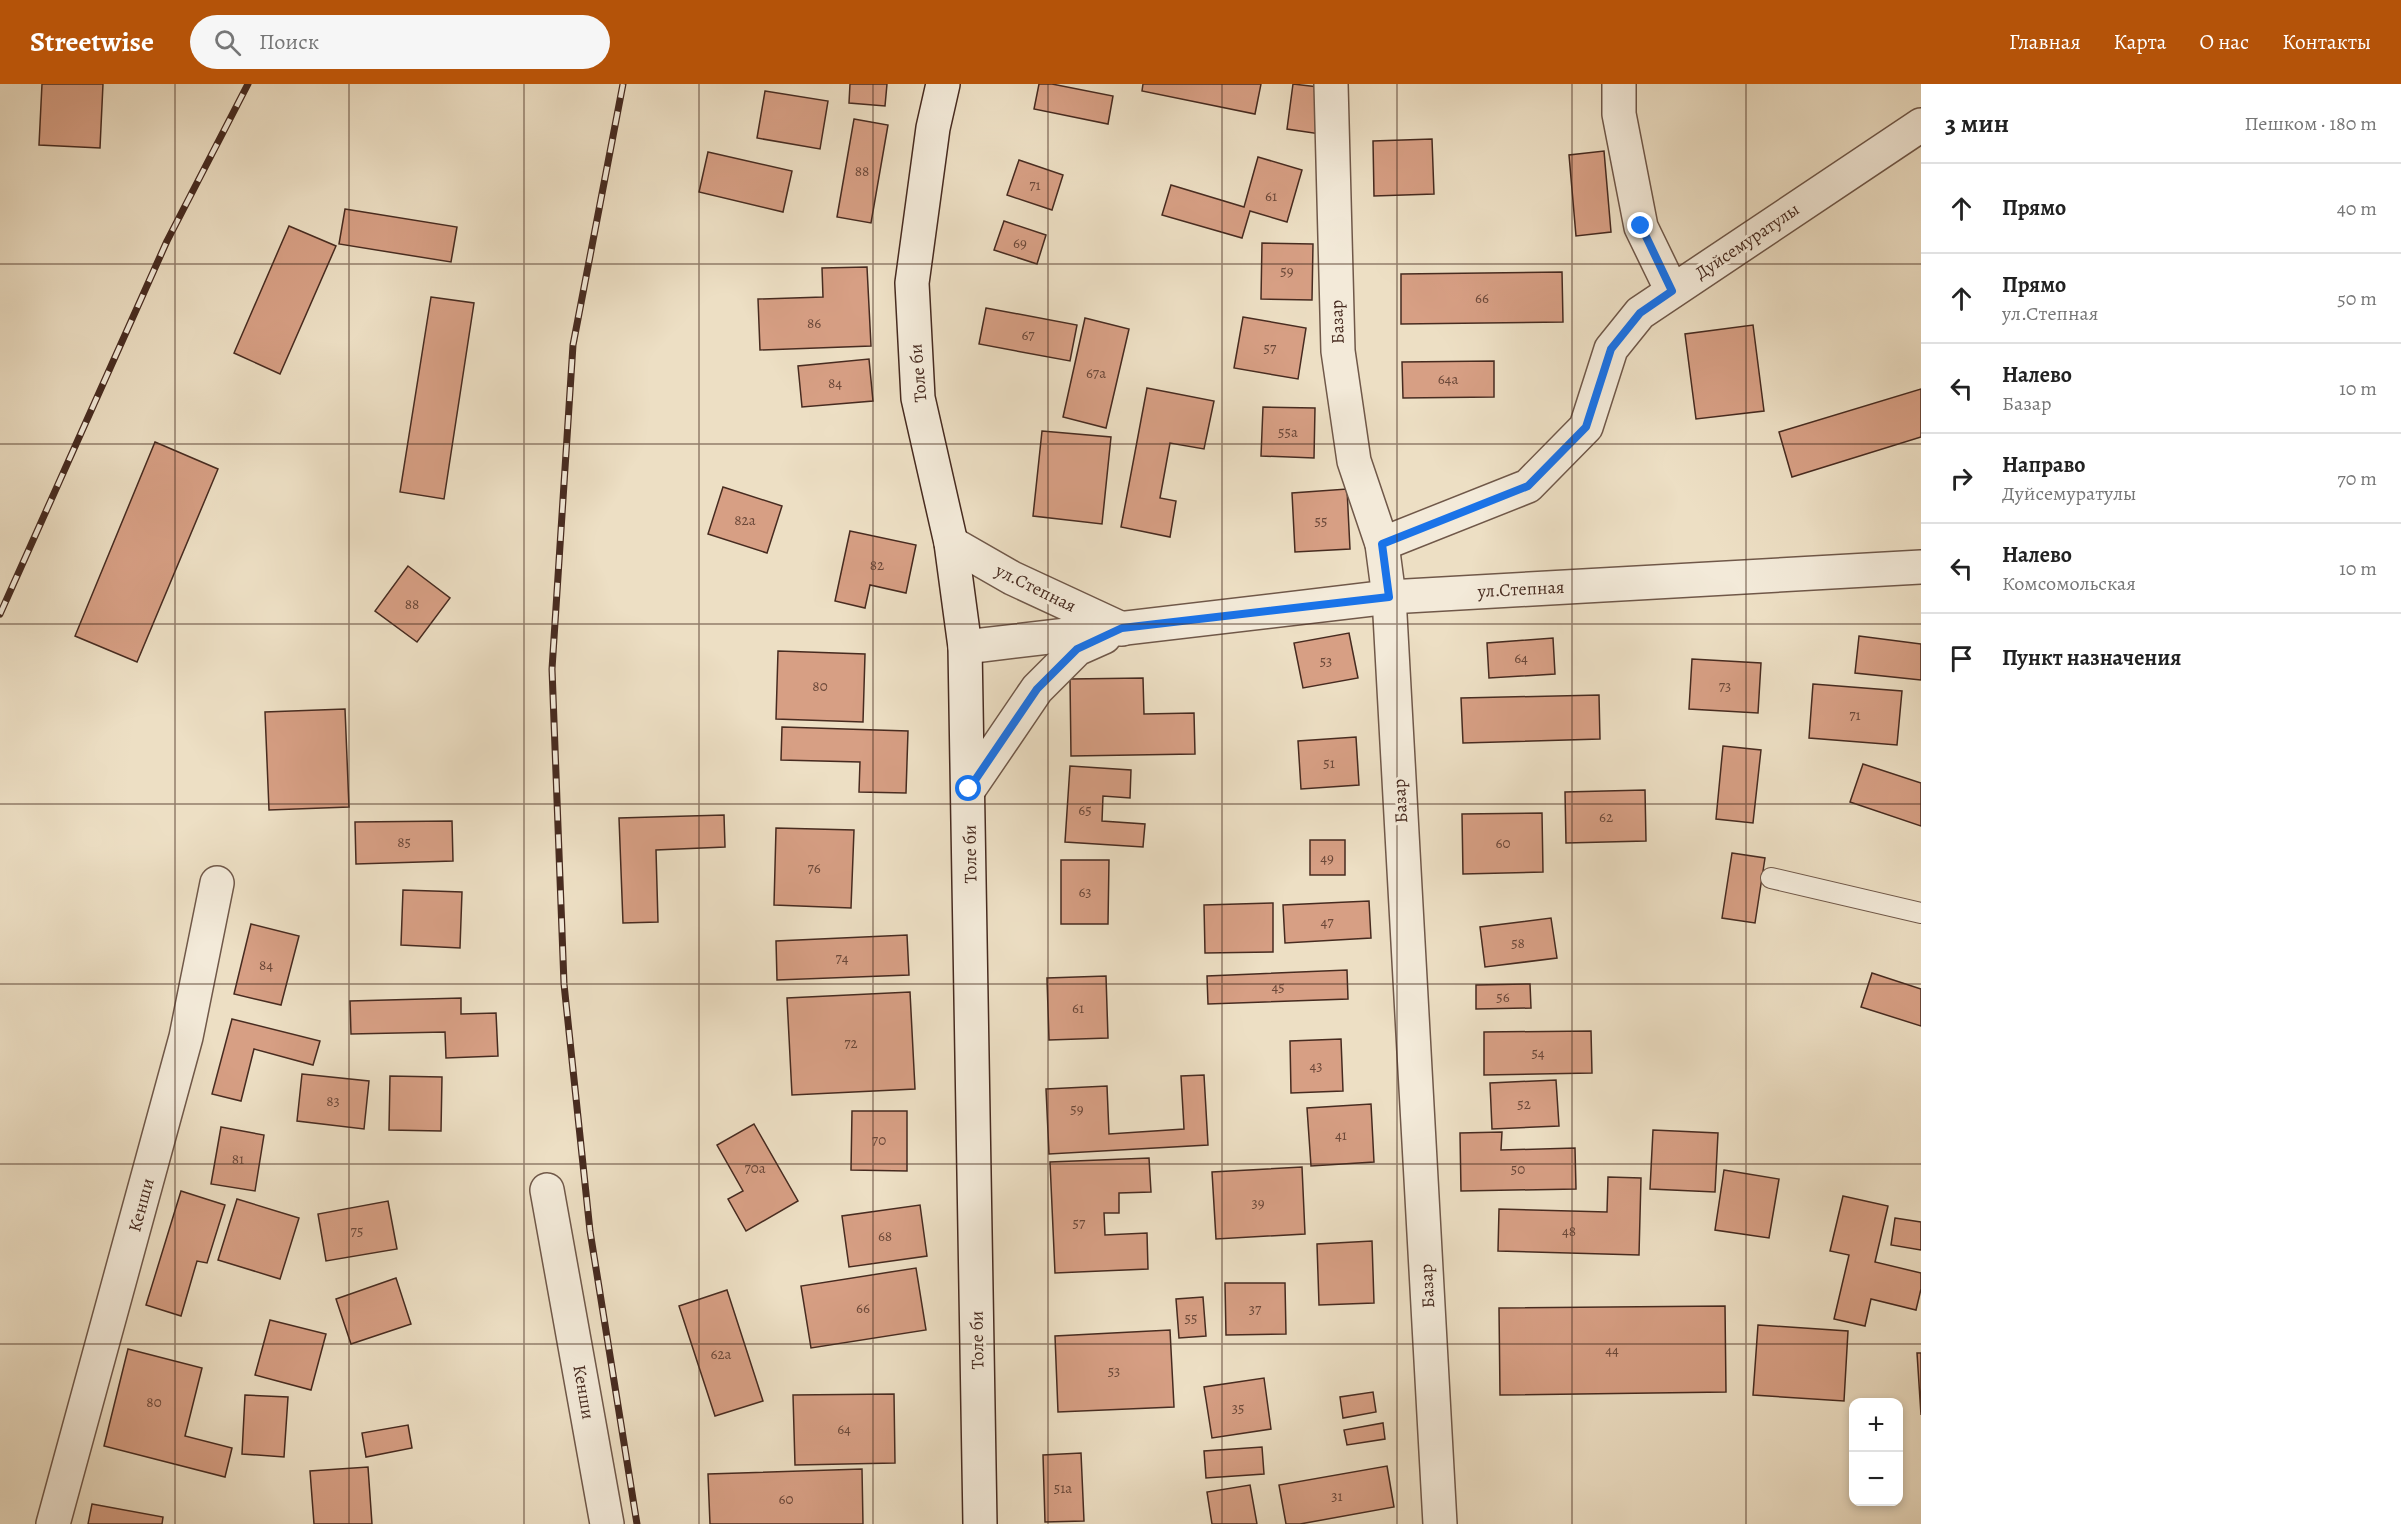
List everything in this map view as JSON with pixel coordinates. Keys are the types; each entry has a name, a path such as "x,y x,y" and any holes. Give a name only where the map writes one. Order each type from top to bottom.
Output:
{"street":[{"name":"Толе би","path":"943,84 933,128 912,283 918,398 951,543 965,647 980,1524"},
{"name":"Базар","path":"1331,84 1338,351 1354,461 1382,544 1389,597 1440,1524"},
{"path":"1619,84 1619,114 1641,226 1672,291"},
{"name":"Дуйсемуратулы","path":"1382,544 1528,486 1586,427 1611,349 1640,313 1921,125"},
{"name":"ул.Степная","path":"951,543 1012,578 1122,628"},
{"name":"ул.Степная","path":"965,647 1389,597 1921,567"},
{"path":"969,789 1037,689 1077,649 1122,628"},
{"name":"Кенши","path":"53,1524 186,1037 217,883"},
{"name":"Кенши","path":"548,1190 607,1524"}],"lane":[{"path":"1771,878 1921,913"}],"building":[{"path":"42,84 103,84 100,148 39,145"},
{"path":"850,84 887,84 885,106 849,103"},
{"path":"1039,84 1052,84 1113,96 1108,124 1034,109"},
{"path":"1143,84 1261,84 1255,114 1142,91"},
{"path":"1293,84 1327,88 1320,134 1287,129"},
{"path":"765,91 828,101 820,149 757,138"},
{"path":"854,119 888,125 871,223 837,217"},
{"path":"1432,139 1434,194 1374,196 1373,141"},
{"path":"1604,151 1611,232 1576,236 1569,155"},
{"path":"708,152 792,171 783,212 699,192"},
{"path":"1258,157 1302,170 1287,222 1250,211 1242,238 1162,215 1171,185 1244,207"},
{"path":"1019,160 1063,175 1052,210 1007,195"},
{"path":"345,209 457,227 451,262 339,244"},
{"path":"1004,221 1046,235 1037,264 994,250"},
{"path":"289,226 336,246 280,374 234,353"},
{"path":"1262,243 1313,244 1312,300 1261,299"},
{"path":"867,267 871,346 760,350 758,299 823,297 822,268"},
{"path":"1562,272 1563,322 1401,324 1401,274"},
{"path":"431,297 474,303 444,499 400,492"},
{"path":"986,308 1077,325 1070,361 979,344"},
{"path":"1243,317 1306,328 1298,379 1234,368"},
{"path":"1085,318 1129,329 1106,428 1063,417"},
{"path":"1753,325 1764,411 1696,419 1685,334"},
{"path":"869,359 873,401 802,407 798,366"},
{"path":"1494,361 1494,397 1403,398 1402,362"},
{"path":"1147,388 1214,401 1204,449 1170,443 1160,498 1176,501 1170,537 1121,527"},
{"path":"1921,389 1921,437 1792,477 1779,432"},
{"path":"1263,407 1315,408 1314,458 1261,456"},
{"path":"1042,431 1111,437 1102,524 1033,516"},
{"path":"155,442 218,469 137,662 75,636"},
{"path":"723,487 782,506 767,553 708,534"},
{"path":"1347,489 1350,549 1295,552 1292,493"},
{"path":"850,531 916,545 906,593 870,585 865,608 835,601"},
{"path":"408,566 450,598 417,642 375,611"},
{"path":"1349,633 1358,678 1303,688 1294,643"},
{"path":"1859,636 1921,644 1921,680 1855,673"},
{"path":"1553,638 1555,674 1489,678 1487,643"},
{"path":"778,651 865,654 863,722 776,719"},
{"path":"1692,659 1761,663 1758,713 1689,709"},
{"path":"1143,678 1144,714 1194,713 1195,754 1071,756 1070,679"},
{"path":"1813,684 1902,691 1897,745 1809,738"},
{"path":"1599,695 1600,739 1463,743 1461,698"},
{"path":"345,709 349,807 269,810 265,712"},
{"path":"782,727 908,731 906,793 859,792 860,762 781,760"},
{"path":"1356,737 1359,785 1301,789 1298,741"},
{"path":"1723,746 1761,750 1753,823 1716,819"},
{"path":"1863,764 1921,783 1921,826 1850,802"},
{"path":"1070,766 1131,770 1130,798 1103,796 1102,821 1145,824 1143,847 1065,842"},
{"path":"1645,790 1646,841 1566,843 1565,792"},
{"path":"1542,813 1543,872 1463,874 1462,814"},
{"path":"724,815 725,847 656,850 658,922 623,923 619,818"},
{"path":"452,821 453,861 356,864 355,822"},
{"path":"776,828 854,830 851,908 774,905"},
{"path":"1310,840 1345,840 1345,875 1310,875"},
{"path":"1732,853 1765,858 1755,923 1722,918"},
{"path":"1061,860 1109,860 1108,924 1061,924"},
{"path":"403,890 462,892 460,948 401,945"},
{"path":"1369,901 1371,938 1285,943 1283,905"},
{"path":"1273,903 1273,952 1205,953 1204,905"},
{"path":"1551,918 1557,958 1485,967 1480,927"},
{"path":"251,924 299,936 281,1005 234,994"},
{"path":"907,935 909,975 777,980 776,941"},
{"path":"1347,970 1348,999 1208,1004 1207,976"},
{"path":"1872,973 1921,989 1921,1026 1861,1007"},
{"path":"1106,976 1108,1038 1049,1040 1047,978"},
{"path":"1530,984 1531,1008 1476,1009 1476,985"},
{"path":"910,992 915,1089 792,1095 787,998"},
{"path":"461,998 461,1014 496,1013 498,1056 446,1058 445,1032 351,1034 350,1001"},
{"path":"232,1019 320,1041 313,1065 254,1049 241,1101 212,1094"},
{"path":"1591,1031 1592,1073 1484,1075 1484,1032"},
{"path":"1341,1039 1343,1091 1291,1093 1290,1041"},
{"path":"302,1074 369,1081 364,1129 297,1121"},
{"path":"1204,1075 1208,1145 1049,1154 1046,1089 1107,1086 1109,1134 1184,1129 1181,1076"},
{"path":"390,1076 442,1077 441,1131 389,1130"},
{"path":"1556,1080 1559,1126 1492,1129 1490,1083"},
{"path":"1371,1104 1374,1162 1311,1166 1307,1108"},
{"path":"852,1111 907,1111 907,1171 851,1170"},
{"path":"754,1124 798,1201 746,1231 728,1199 743,1191 717,1145"},
{"path":"221,1127 264,1135 255,1191 211,1184"},
{"path":"1653,1130 1718,1133 1715,1192 1650,1189"},
{"path":"1502,1132 1501,1150 1575,1148 1576,1189 1461,1191 1460,1133"},
{"path":"1149,1158 1151,1192 1119,1193 1119,1213 1104,1213 1105,1235 1147,1233 1148,1269 1055,1273 1050,1162"},
{"path":"1302,1167 1305,1234 1216,1239 1212,1172"},
{"path":"1724,1170 1779,1179 1769,1238 1715,1230"},
{"path":"1608,1177 1641,1178 1639,1255 1498,1251 1499,1209 1607,1212"},
{"path":"181,1191 225,1205 207,1263 197,1261 181,1316 146,1305"},
{"path":"1843,1196 1888,1206 1875,1262 1921,1273 1921,1289 1916,1310 1871,1299 1865,1326 1834,1319 1849,1255 1830,1251"},
{"path":"237,1199 299,1218 280,1279 218,1260"},
{"path":"388,1201 397,1249 326,1261 318,1214"},
{"path":"920,1205 927,1256 849,1267 842,1216"},
{"path":"1895,1218 1921,1222 1921,1250 1891,1245"},
{"path":"1372,1241 1374,1303 1319,1305 1317,1244"},
{"path":"916,1268 926,1330 811,1348 801,1286"},
{"path":"396,1278 411,1324 351,1344 336,1299"},
{"path":"1225,1283 1285,1283 1286,1334 1226,1335"},
{"path":"727,1290 763,1401 715,1416 679,1306"},
{"path":"1203,1297 1206,1336 1179,1338 1176,1299"},
{"path":"1725,1306 1726,1392 1500,1395 1499,1308"},
{"path":"270,1320 326,1334 311,1390 255,1375"},
{"path":"1758,1325 1848,1331 1844,1401 1753,1395"},
{"path":"1170,1330 1174,1407 1058,1412 1055,1336"},
{"path":"128,1349 202,1368 185,1436 232,1448 225,1477 104,1446"},
{"path":"1917,1353 1921,1353 1921,1415"},
{"path":"1264,1378 1271,1429 1212,1438 1204,1387"},
{"path":"1373,1392 1376,1412 1343,1418 1340,1397"},
{"path":"894,1394 895,1463 795,1465 793,1395"},
{"path":"245,1395 288,1397 284,1457 242,1454"},
{"path":"1383,1423 1385,1439 1347,1445 1344,1430"},
{"path":"408,1425 412,1448 366,1457 362,1433"},
{"path":"1262,1447 1264,1474 1206,1478 1204,1451"},
{"path":"1081,1453 1084,1521 1045,1522 1043,1455"},
{"path":"1387,1466 1394,1507 1300,1524 1286,1524 1279,1485"},
{"path":"368,1467 372,1524 314,1524 310,1471"},
{"path":"862,1469 863,1524 710,1524 708,1474"},
{"path":"1250,1485 1257,1524 1212,1524 1207,1492"},
{"path":"92,1504 163,1517 162,1524 88,1524"}],"railway":[{"path":"0,614 167,241 248,84"},
{"path":"623,84 573,345 552,669 564,984 590,1231 637,1524"}],"route":[{"path":"969,789 1037,689 1077,649 1122,628 1389,597 1382,544 1528,486 1586,427 1611,349 1640,313 1672,291 1641,226"}]}
